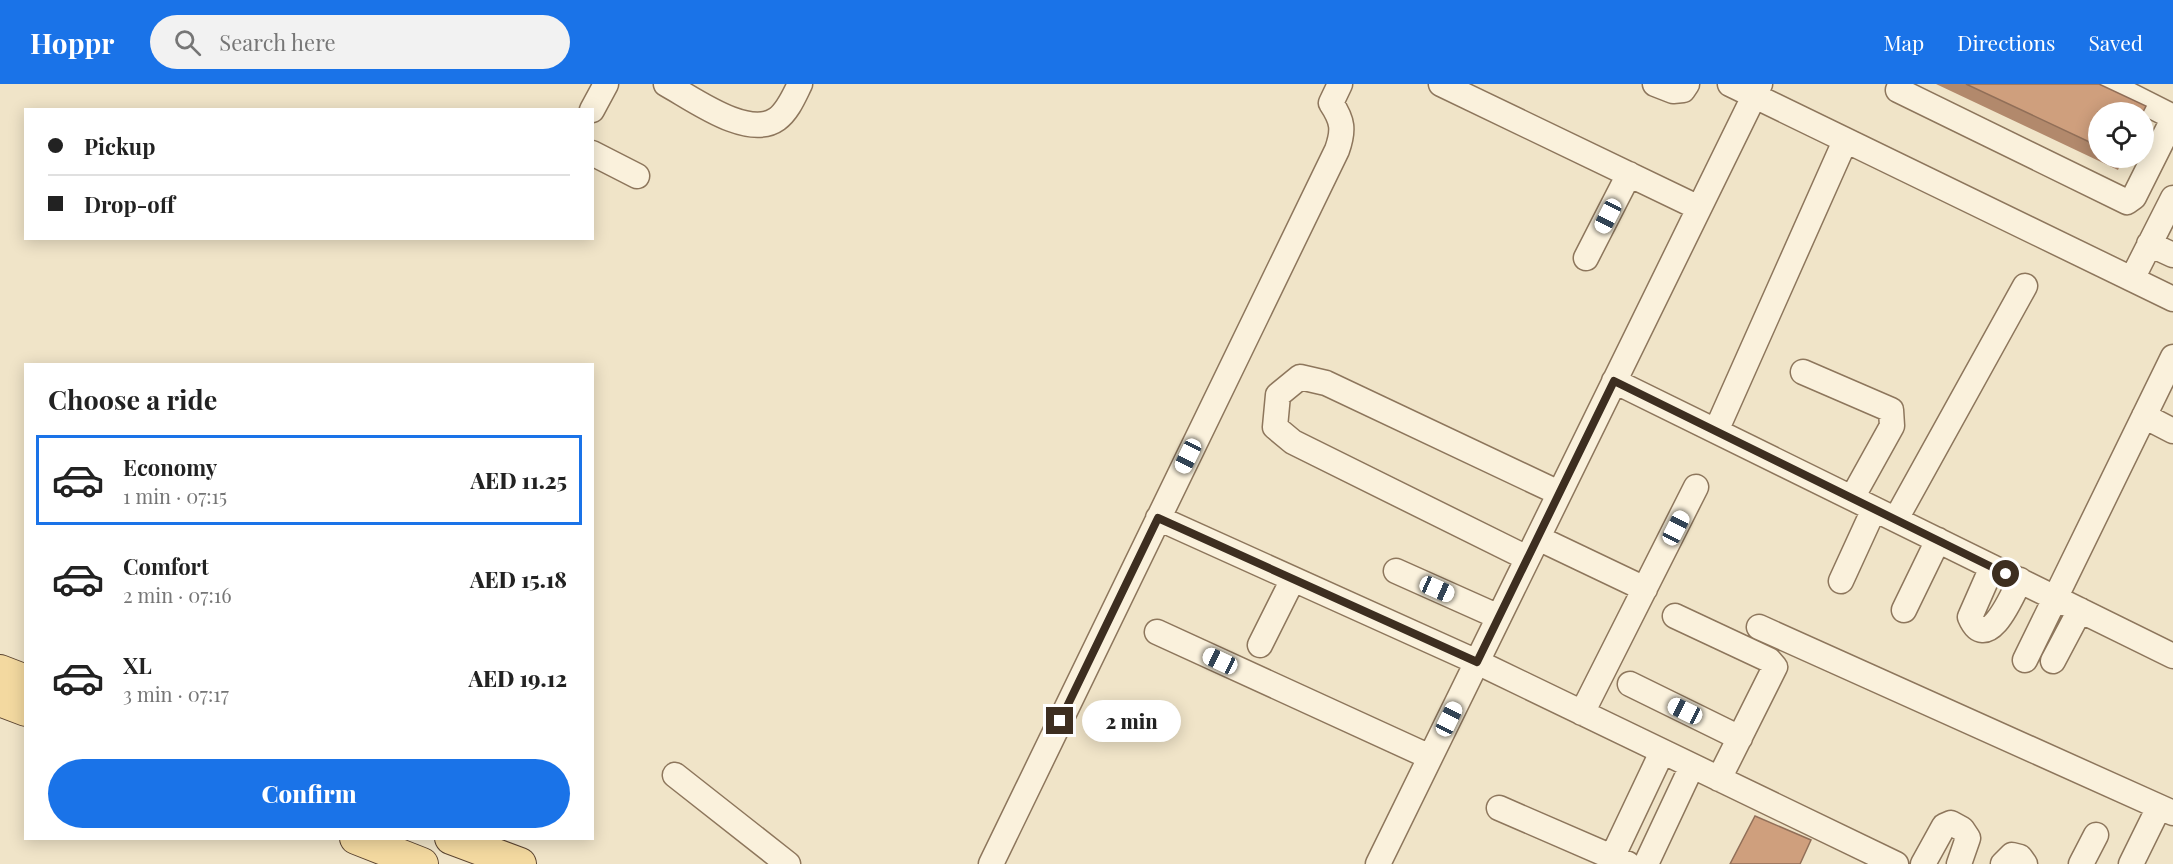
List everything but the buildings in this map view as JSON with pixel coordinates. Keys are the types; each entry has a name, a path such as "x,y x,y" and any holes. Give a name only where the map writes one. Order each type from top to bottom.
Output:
{"main road":[{"path":"0,671 24,680"},
{"path":"0,700 24,709"},
{"path":"361,840 422,864"},
{"path":"457,840 520,864"}],"street":[{"path":"593,108 606,84"},
{"path":"666,84 734,121 757,125 776,120 792,102 800,84"},
{"path":"991,864 1337,150 1343,133 1342,125 1341,118 1331,103 1340,84"},
{"path":"1441,84 1699,208"},
{"path":"1656,84 1673,91 1683,90 1687,84"},
{"path":"1730,84 1757,90 1845,141 2173,299"},
{"path":"1898,90 2127,202 2134,197 2173,118 2108,84"},
{"path":"1378,864 1757,90"},
{"path":"1716,431 1845,141"},
{"path":"594,154 637,176"},
{"path":"1587,258 1629,174"},
{"path":"2132,279 2173,198"},
{"path":"2149,244 2173,255"},
{"path":"1896,519 2025,286"},
{"path":"2025,660 2173,357"},
{"path":"1803,372 1891,410 1893,415 1892,426 1852,498"},
{"path":"1559,493 1326,383 1300,377 1278,395 1275,427 1293,442 1533,548 1645,589"},
{"path":"1614,381 2173,656"},
{"path":"2144,416 2173,431"},
{"path":"1582,713 1696,487"},
{"path":"1841,581 1874,509"},
{"path":"1158,518 1477,662 1896,864"},
{"path":"1904,610 1938,540"},
{"path":"1992,567 1970,617 1980,629 1988,629 1997,623 2020,580"},
{"path":"1396,571 1499,617"},
{"path":"1260,645 1293,579"},
{"path":"2054,661 2080,610"},
{"path":"1675,616 1769,660 1775,667 1719,779"},
{"path":"1759,627 2166,810 2131,864"},
{"path":"1157,632 1430,757"},
{"path":"1630,684 1740,738"},
{"path":"1500,808 1617,862 1662,752"},
{"path":"1646,864 1692,766"},
{"path":"675,775 788,864"},
{"path":"1923,864 1944,826 1951,823 1962,829 1968,838 1959,864"},
{"path":"2081,864 2096,835"},
{"path":"2003,864 2012,855 2020,857 2025,864"}],"route":[{"path":"1060,721 1158,518 1477,662 1614,381 2006,574"}]}
